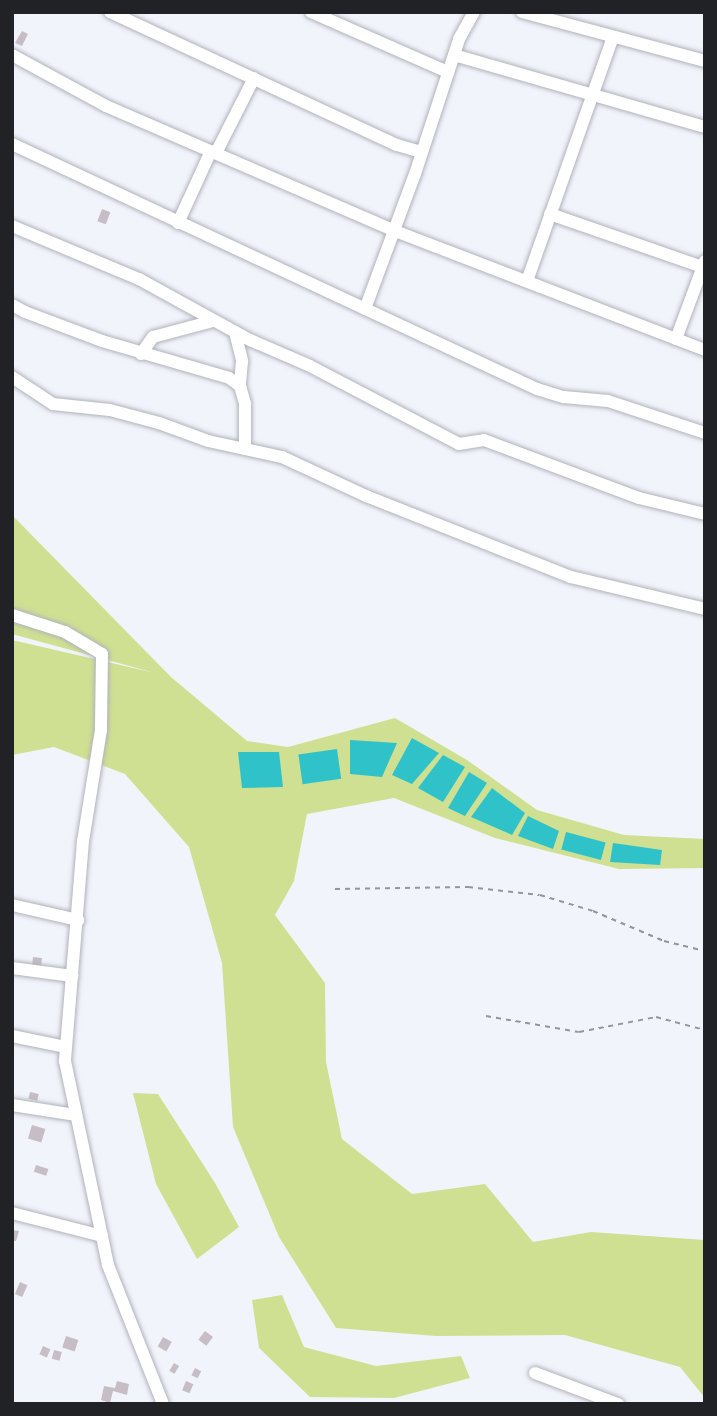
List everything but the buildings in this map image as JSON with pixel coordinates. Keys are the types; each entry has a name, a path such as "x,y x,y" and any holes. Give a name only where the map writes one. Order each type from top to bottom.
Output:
{"street":[{"path":"110,12 397,145 422,152"},
{"path":"311,12 448,72"},
{"path":"365,309 395,231 454,55 474,12"},
{"path":"522,12 612,39 705,61"},
{"path":"527,281 612,39"},
{"path":"12,55 106,106 395,231 705,350"},
{"path":"454,55 705,127"},
{"path":"178,223 254,78"},
{"path":"12,144 537,388 564,397 608,401 705,433"},
{"path":"551,214 703,264 676,339"},
{"path":"12,226 139,279 213,321 310,366 459,444 484,440 639,498 705,514"},
{"path":"12,304 46,321 141,354 229,378 240,386"},
{"path":"141,354 153,337 213,321"},
{"path":"235,332 242,361 240,386 246,404 245,449"},
{"path":"12,377 53,404 110,410 208,441 282,457 366,496 571,577 705,609"},
{"path":"12,615 65,632 102,654 101,730 83,841 65,1047 67,1078 102,1236 125,1313 163,1404"},
{"path":"12,905 78,920"},
{"path":"12,968 72,976"},
{"path":"12,1037 65,1047"},
{"path":"12,1105 76,1115"},
{"path":"12,1213 102,1236"},
{"path":"535,1373 618,1404"}],"path":[{"path":"335,888 468,887 540,895 593,911 664,941 705,951"},
{"path":"486,1016 579,1032 656,1017 705,1030"}],"green space":[{"path":"12,515 171,677 247,741 288,747 395,718 467,760 537,810 624,835 705,839 705,868 619,869 495,838 394,798 307,814 294,881 275,915 325,983 326,1062 342,1139 412,1194 485,1184 533,1242 591,1232 705,1240 705,1398 680,1367 565,1335 436,1336 336,1328 279,1237 233,1127 222,963 189,847 125,774 54,747 12,755 12,640 155,673 12,634"},
{"path":"133,1093 158,1094 215,1183 239,1227 197,1259 156,1184"},
{"path":"282,1295 304,1347 376,1366 461,1356 470,1378 394,1398 310,1397 259,1348 252,1300"}],"water":[{"path":"412,738 439,753 412,784 392,775"},
{"path":"350,740 397,743 382,777 350,774"},
{"path":"337,749 341,779 303,784 298,754"},
{"path":"238,752 279,752 283,787 242,788"},
{"path":"443,755 465,767 443,802 418,788"},
{"path":"469,772 487,783 465,816 448,808"},
{"path":"492,788 525,813 512,835 471,817"},
{"path":"528,816 559,831 553,849 518,836"},
{"path":"566,832 606,843 601,860 561,849"},
{"path":"613,843 662,850 660,865 610,862"}]}
